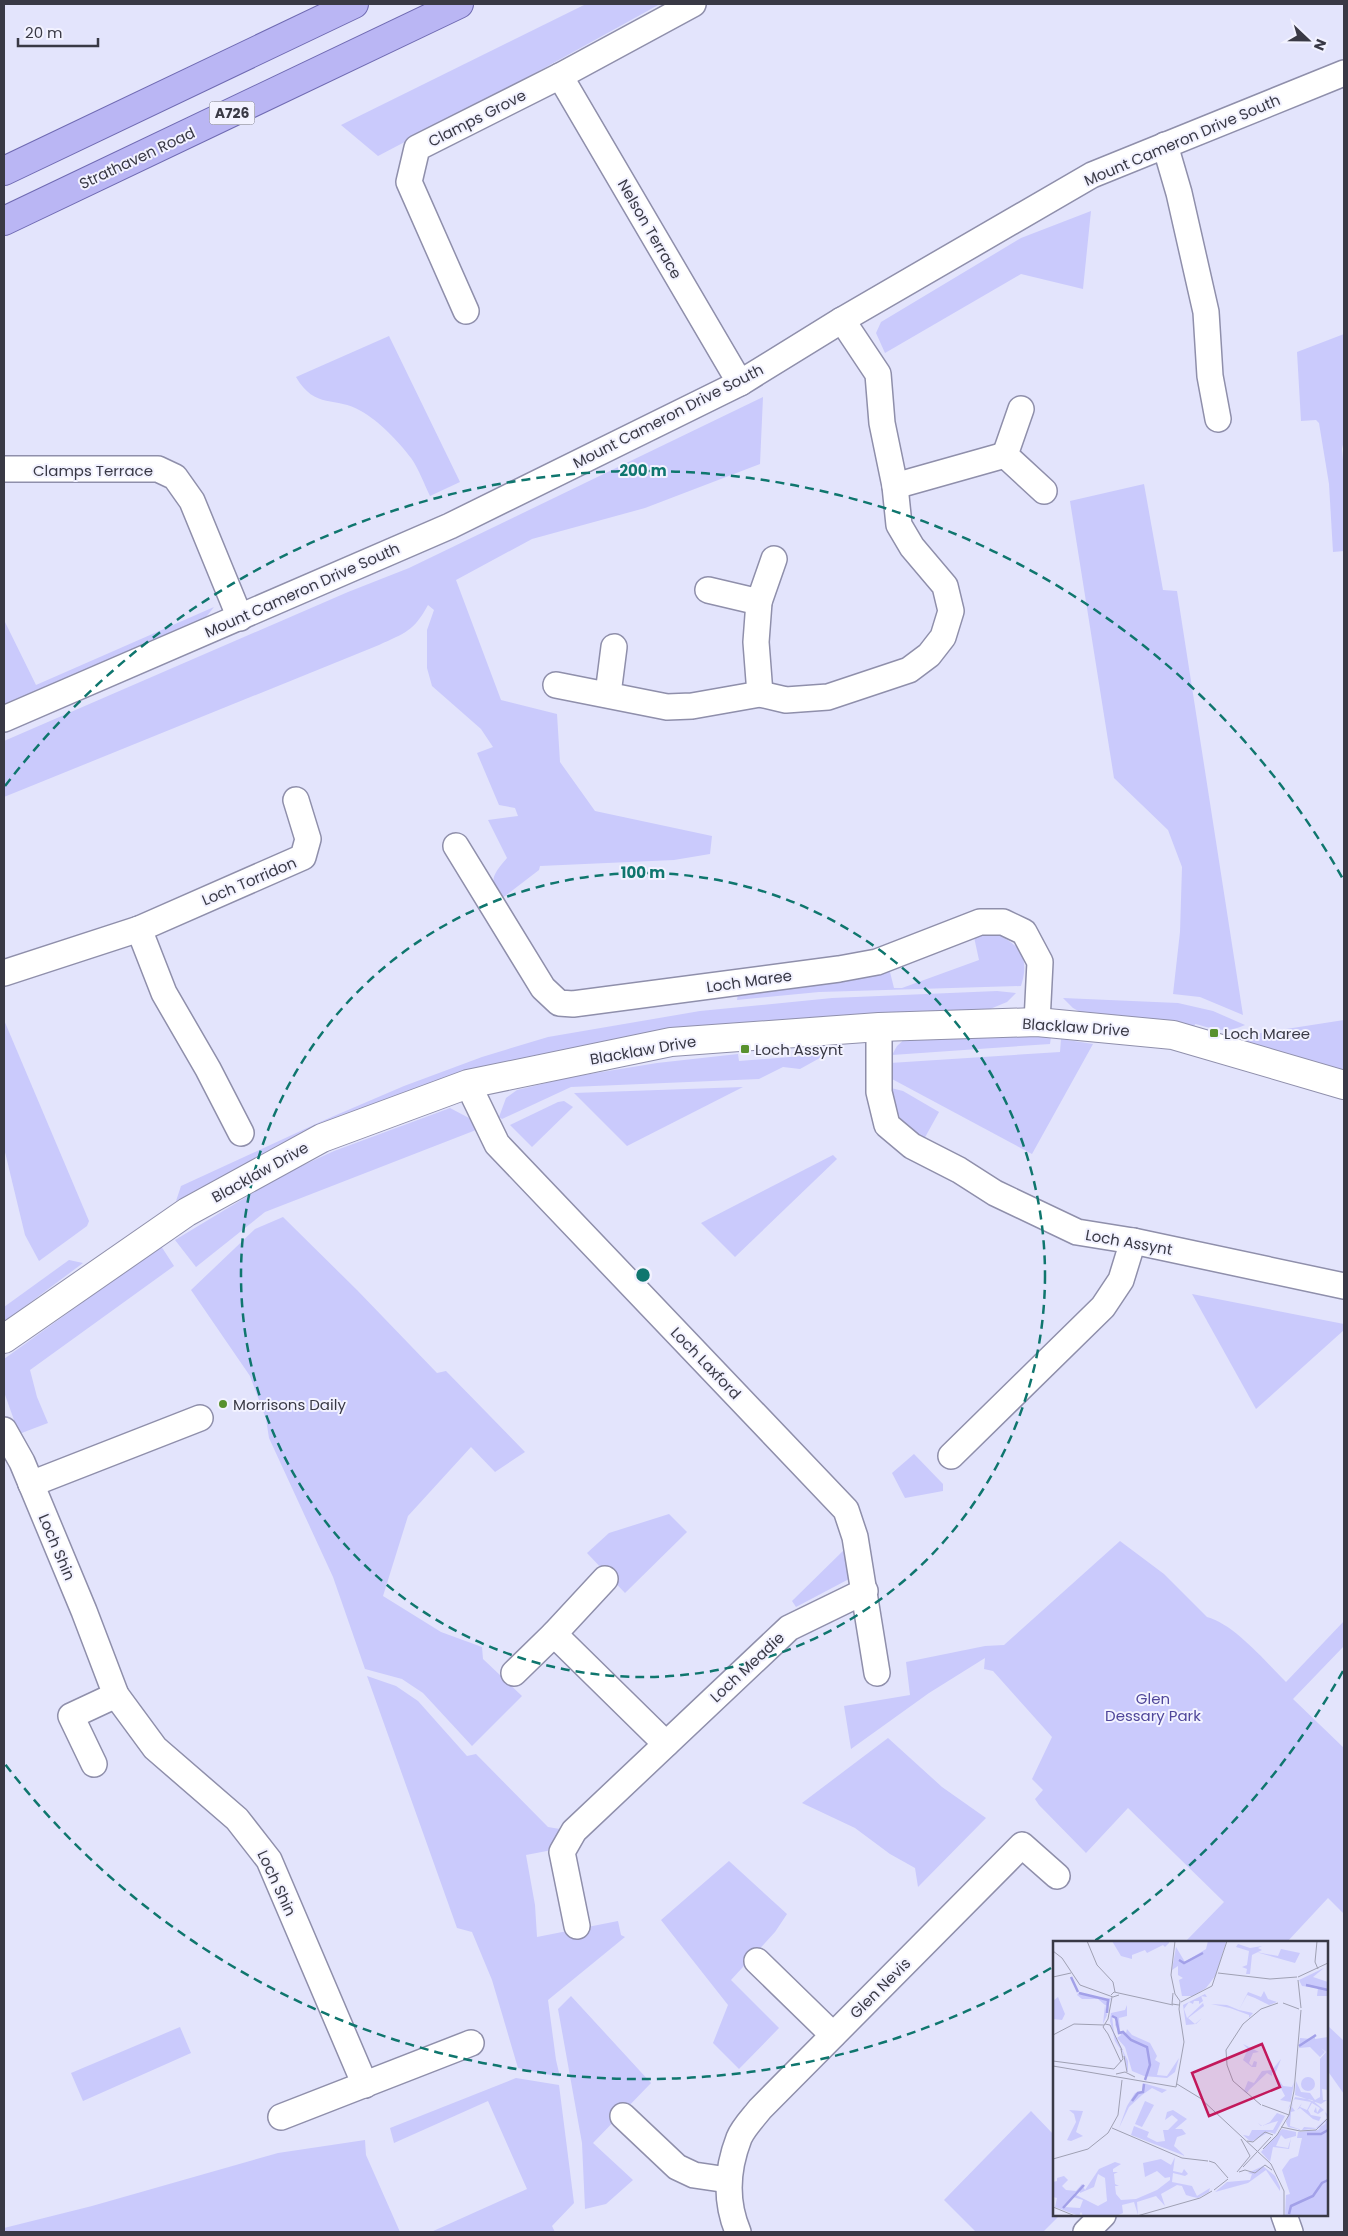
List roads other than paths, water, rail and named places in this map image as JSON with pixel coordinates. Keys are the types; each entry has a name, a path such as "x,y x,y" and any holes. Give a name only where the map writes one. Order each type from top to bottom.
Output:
{"main road":[{"path":"4,170 354,4"},
{"name":"Strathaven Road","path":"4,221 459,4"}],"street":[{"path":"560,76 693,4"},
{"name":"Mount Cameron Drive South","path":"4,719 450,526 740,383 842,320 1092,175 1344,73"},
{"name":"Clamps Grove","path":"466,311 409,182 417,148 560,76"},
{"name":"Nelson Terrace","path":"560,76 740,383"},
{"path":"1165,145 1179,193 1206,312 1210,376 1218,419"},
{"path":"556,685 667,707 692,706 760,694 786,700 828,698 909,670 929,654 943,637 952,611 945,586 912,547 899,526 895,486 882,423 878,374 842,320"},
{"path":"1005,455 1021,409"},
{"path":"895,486 1005,455"},
{"path":"1005,455 1044,491"},
{"name":"Clamps Terrace","path":"4,469 158,469 175,477 192,501 240,618"},
{"path":"760,694 756,642 759,602 774,559"},
{"path":"708,590 759,602"},
{"path":"608,694 614,647"},
{"name":"Loch Torridon","path":"4,973 139,928 303,858 308,839 296,800"},
{"name":"Loch Maree","path":"456,846 543,988 559,1003 573,1004 839,969 877,962 980,922 1003,922 1024,932 1040,962 1037,1022"},
{"path":"139,928 164,993 242,1133"},
{"name":"Blacklaw Drive","path":"4,1339 187,1212 314,1142 468,1084 671,1042 879,1027 1037,1022 1173,1035 1344,1085"},
{"name":"Loch Assynt","path":"879,1027 879,1092 887,1125 912,1146 959,1170 995,1193 1077,1232 1133,1241 1344,1286"},
{"name":"Loch Laxford","path":"468,1084 497,1144 846,1510 855,1537 866,1590 877,1673"},
{"path":"951,1456 1103,1307 1121,1280 1133,1241"},
{"path":"31,1484 200,1418"},
{"name":"Loch Shin","path":"4,1430 22,1462 84,1611 116,1695 156,1748 237,1819 269,1860 365,2085"},
{"path":"514,1673 554,1634 605,1579"},
{"name":"Loch Meadie","path":"577,1926 562,1852 574,1831 789,1628 866,1590"},
{"path":"554,1634 666,1744"},
{"path":"94,1764 71,1716 116,1695"},
{"name":"Glen Nevis","path":"738,2232 730,2214 728,2180 740,2136 760,2109 1022,1845 1057,1876"},
{"path":"758,1961 833,2035"},
{"path":"281,2118 471,2043"},
{"path":"623,2116 677,2167 694,2175 728,2180"},
{"path":"1086,2232 1102,2216"},
{"path":"1284,2216 1290,2232"}],"place":[{"name":"Loch Maree","path":"1214,1033"},
{"name":"Loch Assynt","path":"745,1049"},
{"name":"Morrisons Daily","path":"223,1404"}],"park label":[{"name":"Glen Dessary Park","path":"1153,1706"}]}
